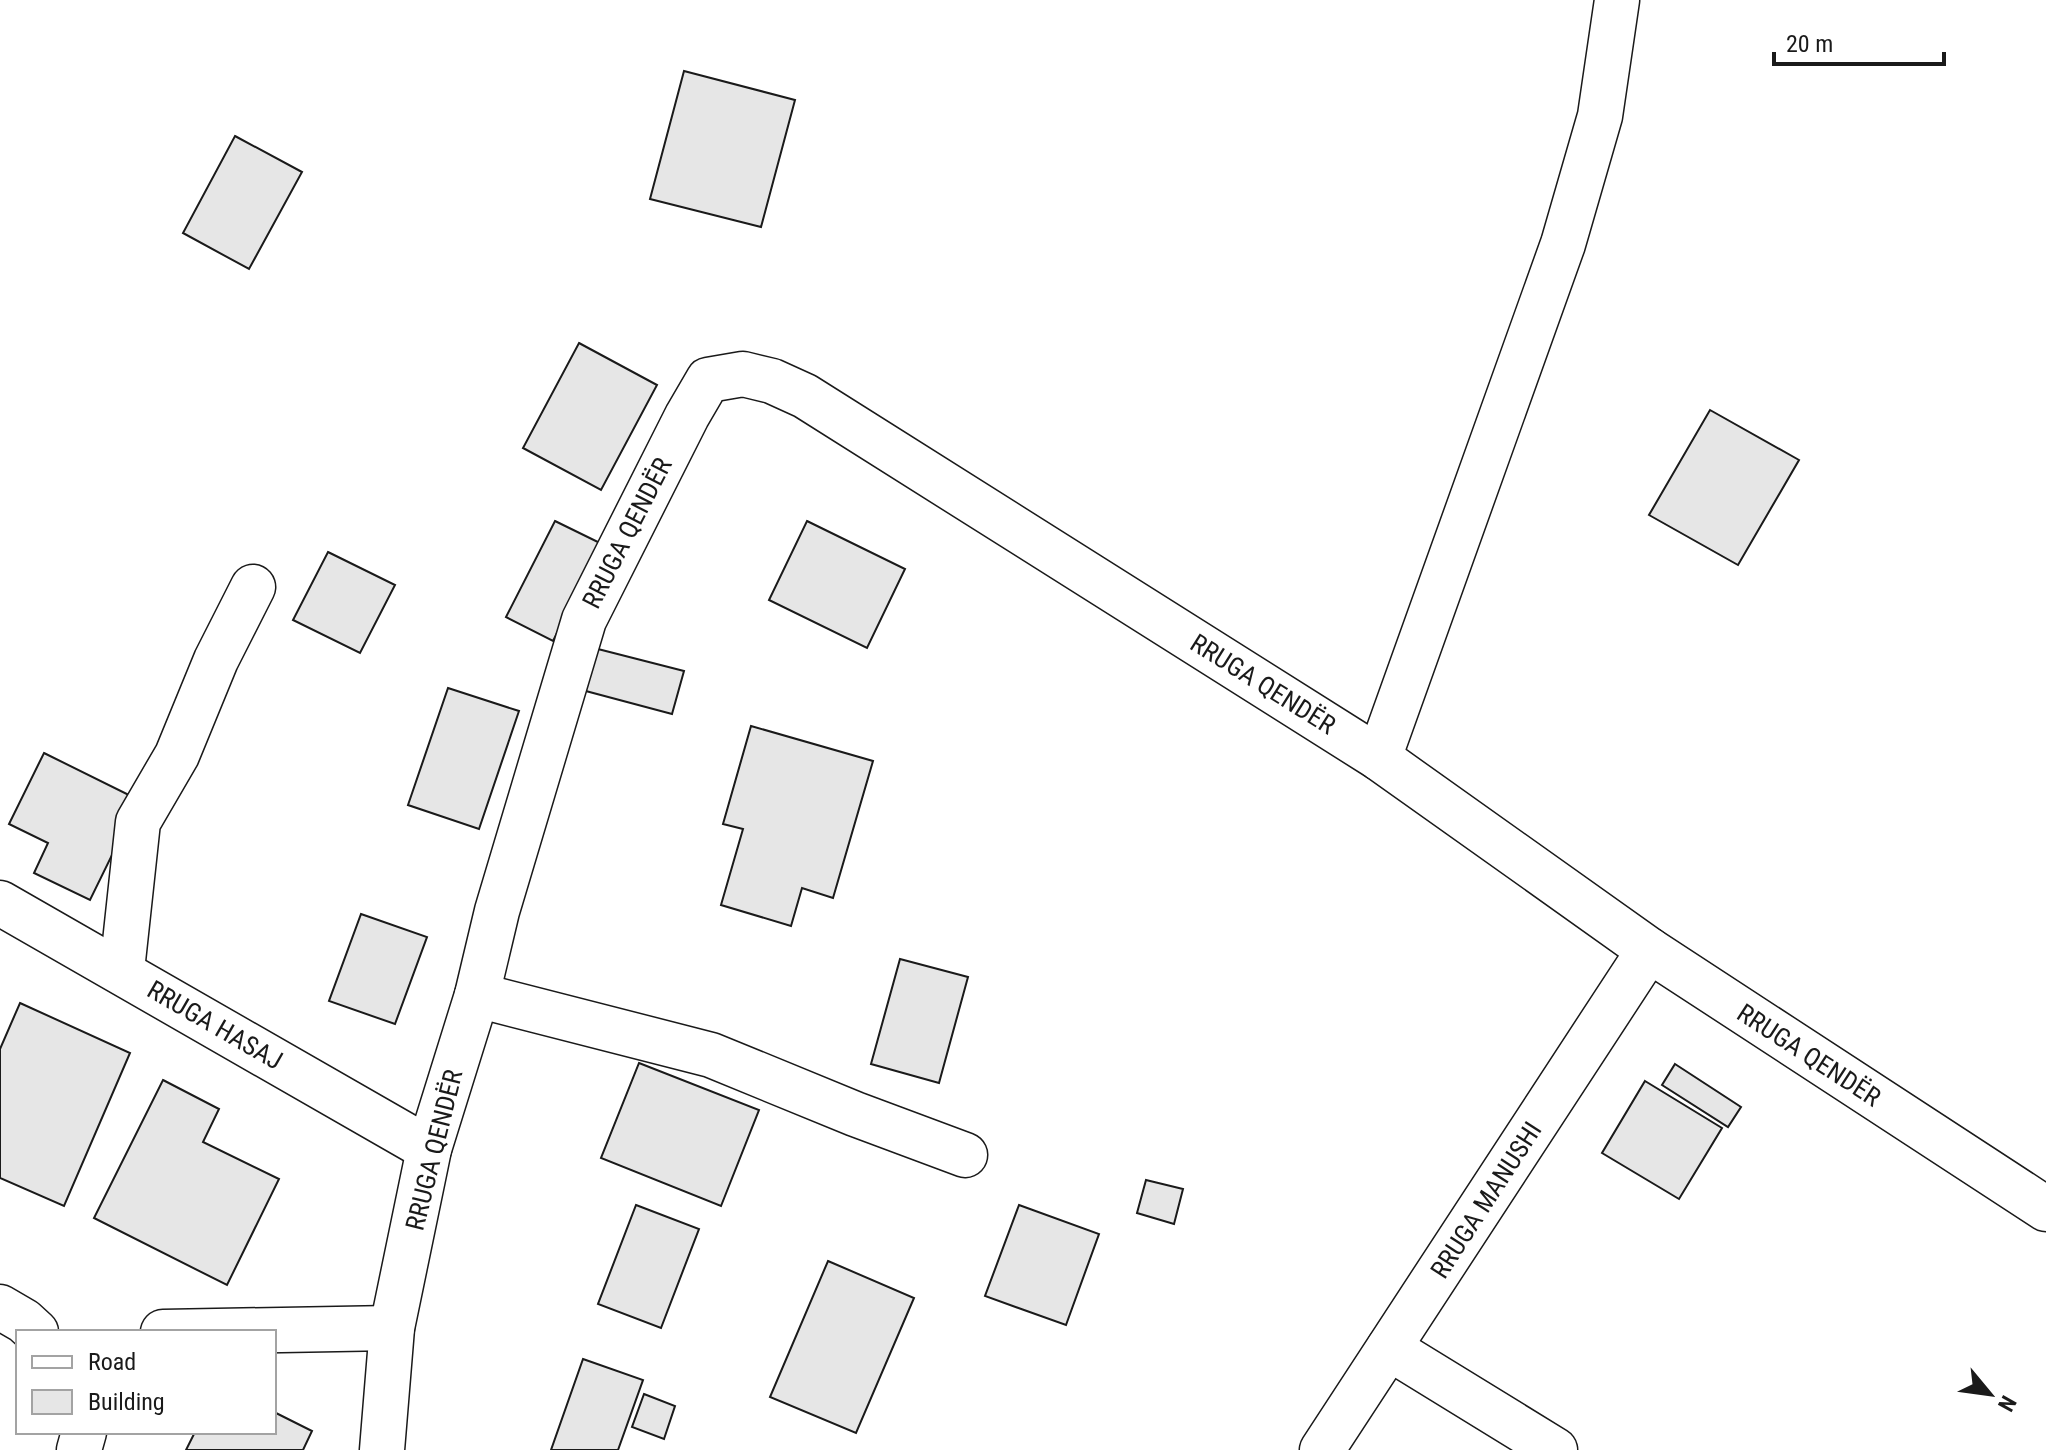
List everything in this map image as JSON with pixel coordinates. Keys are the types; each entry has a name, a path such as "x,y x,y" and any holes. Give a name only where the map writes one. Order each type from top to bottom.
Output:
{"street":[{"path":"1379,758 1563,244 1600,116 1617,0"},
{"name":"RRUGA QENDËR","path":"382,1450 392,1328 429,1149 477,995 497,911 584,620 708,380 743,374 772,381 805,396 1379,758 1649,950 2046,1209"},
{"path":"122,970 138,822 177,755 216,660 253,587"},
{"name":"RRUGA HASAJ","path":"0,903 122,970 429,1149"},
{"name":"RRUGA MANUSHI","path":"1322,1450 1649,950"},
{"path":"477,995 711,1055 965,1155"},
{"path":"0,1307 34,1330"},
{"path":"276,1330 392,1328"},
{"path":"1389,1348 1555,1450"}],"building":[{"path":"684,71 795,100 761,227 650,199"},
{"path":"235,136 302,172 249,269 183,233"},
{"path":"579,343 657,385 601,490 523,448"},
{"path":"1710,410 1799,460 1738,565 1649,515"},
{"path":"555,521 602,544 553,641 506,617"},
{"path":"807,521 905,569 867,648 769,600"},
{"path":"328,552 395,585 360,653 293,620"},
{"path":"594,648 684,671 672,714 582,690"},
{"path":"448,688 519,711 479,829 408,805"},
{"path":"751,726 873,761 833,898 802,888 791,926 721,905 743,829 723,824"},
{"path":"44,753 139,800 90,900 34,873 48,843 9,824"},
{"path":"361,914 427,937 395,1024 329,1001"},
{"path":"900,959 968,977 939,1083 871,1064"},
{"path":"20,1003 130,1053 64,1206 0,1178 0,1049"},
{"path":"639,1063 759,1110 721,1206 601,1158"},
{"path":"1675,1064 1741,1107 1728,1127 1662,1085"},
{"path":"163,1080 219,1109 203,1142 279,1179 227,1285 94,1218"},
{"path":"1645,1081 1722,1128 1679,1199 1602,1153"},
{"path":"1146,1180 1183,1189 1174,1224 1137,1213"},
{"path":"636,1205 699,1229 661,1328 598,1304"},
{"path":"1019,1205 1099,1234 1066,1325 985,1296"},
{"path":"828,1261 914,1298 856,1433 770,1397"},
{"path":"583,1359 643,1380 618,1450 551,1450"},
{"path":"644,1394 675,1406 664,1439 632,1427"},
{"path":"276,1413 312,1431 303,1450 186,1450 194,1434 276,1434"}]}
